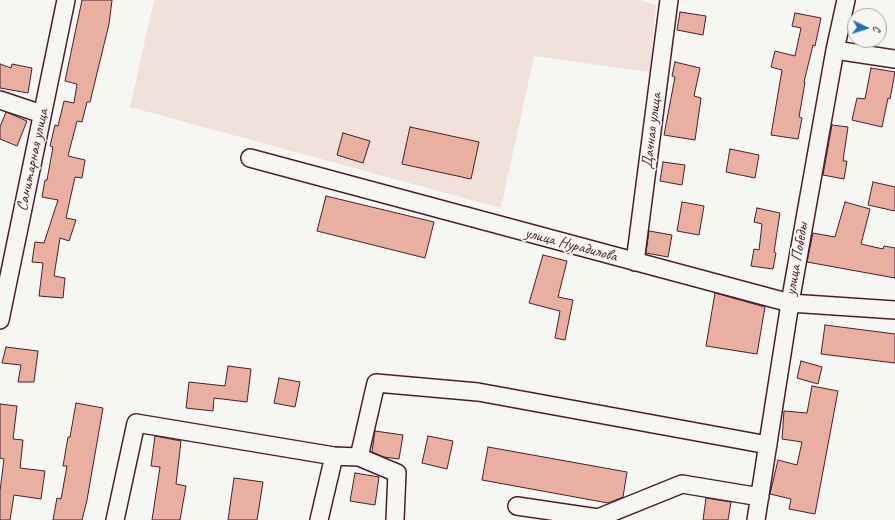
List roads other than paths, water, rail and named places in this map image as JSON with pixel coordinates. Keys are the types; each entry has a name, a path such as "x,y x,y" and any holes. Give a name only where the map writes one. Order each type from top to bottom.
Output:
{"street":[{"name":"Санитарная улица","path":"0,320 66,0"},
{"name":"Дачная улица","path":"635,262 669,0"},
{"name":"улица Победы","path":"756,520 790,303 835,50 846,0"},
{"path":"835,50 895,59"},
{"path":"0,100 42,114"},
{"name":"улица Нурадилова","path":"250,158 790,303 895,310"},
{"path":"359,457 376,383 478,392 768,445"},
{"path":"115,520 136,423 334,456 359,457 398,473 395,520"},
{"path":"319,520 334,456"},
{"path":"517,506 598,518 682,484 760,497"}]}
